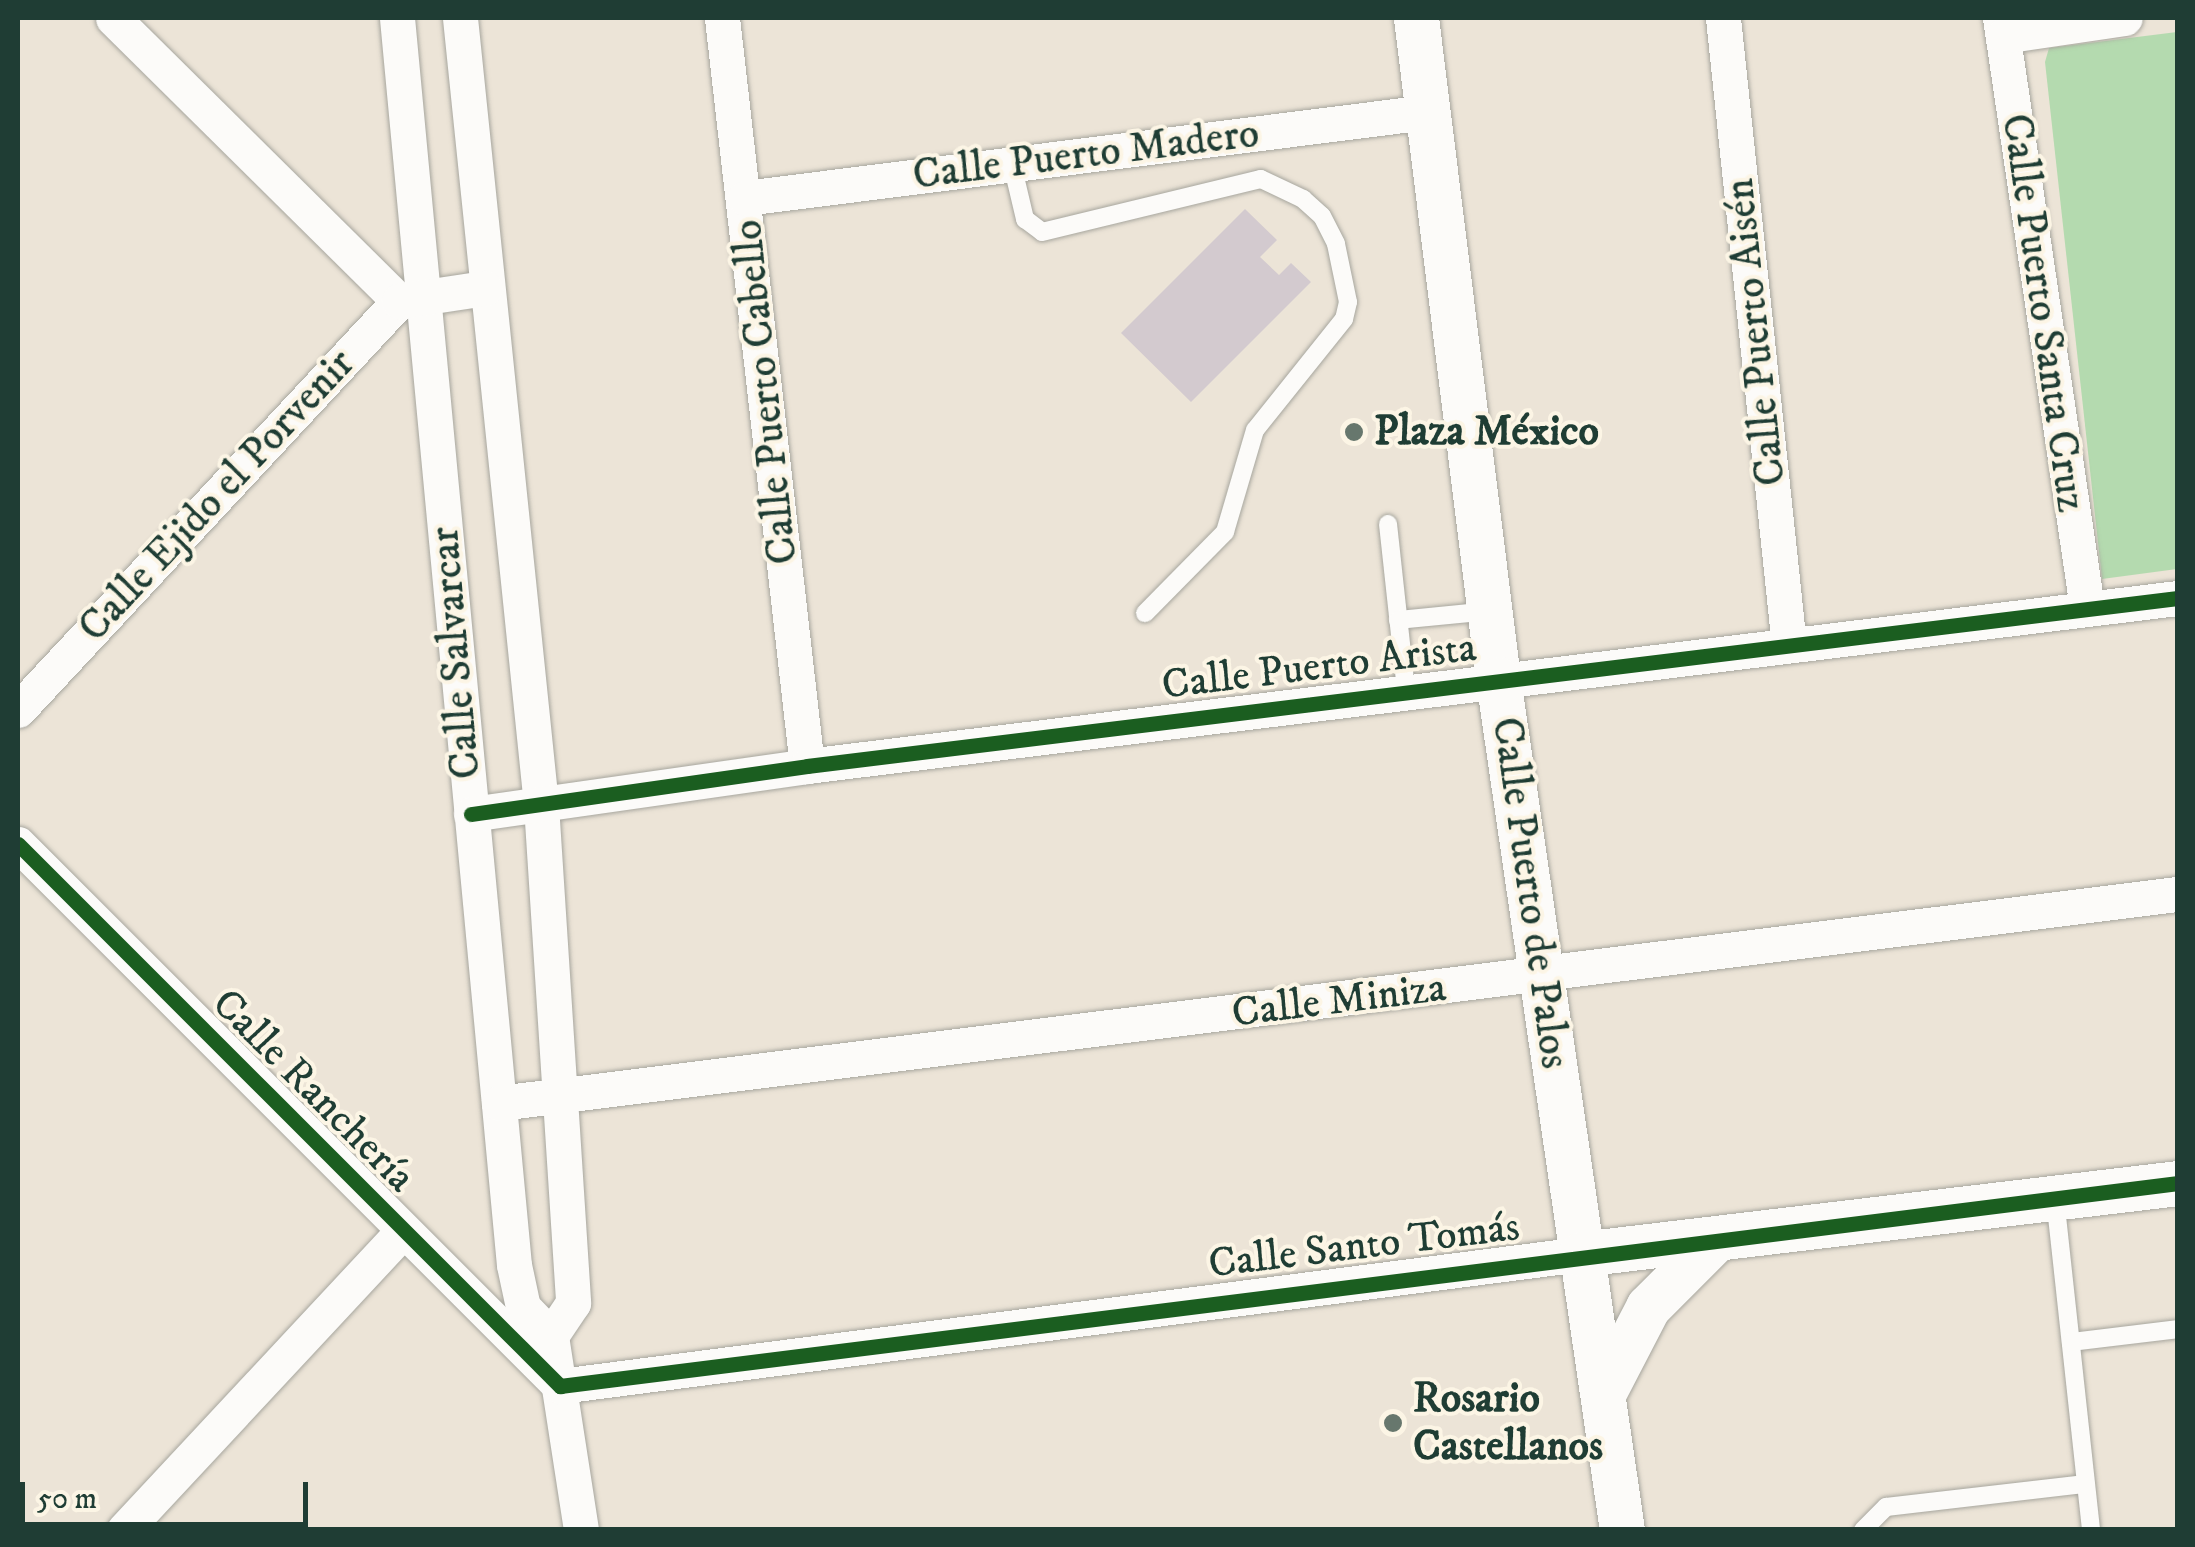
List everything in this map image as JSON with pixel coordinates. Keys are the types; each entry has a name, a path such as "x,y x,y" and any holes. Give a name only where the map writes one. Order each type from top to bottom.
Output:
{"street":[{"path":"114,18 412,298 485,288"},
{"name":"Calle Salvarcar","path":"397,18 412,298 520,1293 523,1306 551,1336 581,1530"},
{"name":"Calle Salvarcar","path":"460,18 541,804 573,1302 551,1336"},
{"name":"Calle Puerto Cabello","path":"722,18 807,766"},
{"name":"Calle Puerto de Palos","path":"1416,18 1498,679 1622,1530"},
{"name":"Calle Puerto Aisén","path":"1724,18 1788,646"},
{"path":"2002,27 2125,18"},
{"name":"Calle Puerto Santa Cruz","path":"2002,27 2087,608"},
{"name":"Calle Puerto Madero","path":"745,198 1428,112"},
{"name":"Calle Ejido el Porvenir","path":"18,710 412,298"},
{"name":"Calle Puerto Arista","path":"471,814 807,766 2178,598"},
{"name":"Calle Ranchería","path":"18,844 560,1386"},
{"name":"Calle Miniza","path":"499,1103 1544,976 2178,894"},
{"name":"Calle Santo Tomás","path":"560,1386 1580,1254 2178,1183"},
{"name":"Calle Ranchería","path":"124,1530 403,1232"},
{"path":"1604,1392 1648,1307 1716,1239"}],"lane":[{"path":"1012,164 1025,219 1042,232 1262,179 1304,199 1322,216 1336,244 1348,302 1344,320 1256,430 1226,532 1145,613"},
{"path":"1388,524 1406,691"},
{"path":"1398,620 1490,611"},
{"path":"2056,1198 2091,1530"},
{"path":"2071,1342 2178,1329"},
{"path":"1862,1530 1886,1507 2086,1484"}],"green space":[{"path":"2177,32 2177,569 2102,579 2045,62 2049,48"}],"building":[{"path":"1245,209 1277,240 1260,257 1279,275 1291,263 1311,282 1191,402 1121,333"}],"cycle path":[{"path":"471,814 807,766 2178,598"},
{"path":"18,844 560,1386 2178,1183"}],"place":[{"name":"Plaza México","path":"1354,432"},
{"name":"Rosario Castellanos","path":"1393,1423"}]}
